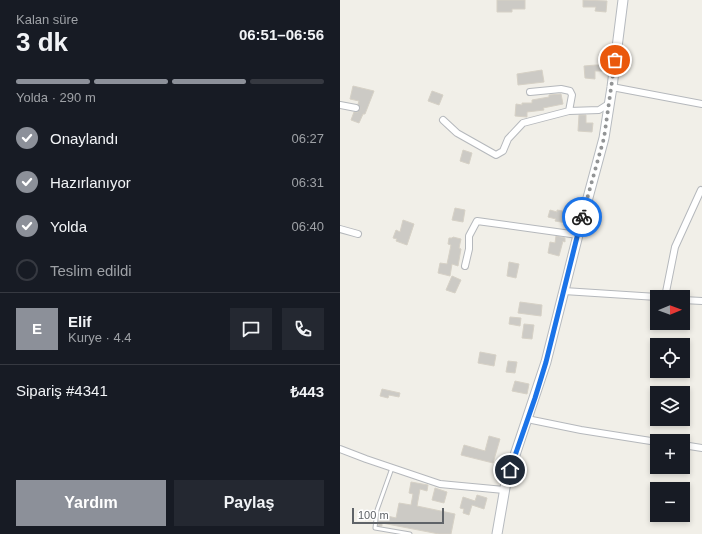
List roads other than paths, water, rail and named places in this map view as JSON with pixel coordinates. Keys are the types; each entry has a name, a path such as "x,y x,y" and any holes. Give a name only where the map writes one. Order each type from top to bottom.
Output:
{"main road":[{"path":"496,534 504,490 546,362 602,146 610,103 623,0"}],"street":[{"path":"612,87 702,104"},
{"path":"530,92 561,89 570,91 572,95 569,111"},
{"path":"443,120 457,133 496,155 503,151 508,139 523,123 569,111 599,110 610,103"},
{"path":"340,105 356,108"},
{"path":"666,290 675,247 701,190"},
{"path":"465,266 469,249 469,236 477,221 578,235"},
{"path":"340,229 358,234"},
{"path":"564,291 650,297"},
{"path":"690,300 702,301"},
{"path":"532,420 580,430 650,441"},
{"path":"690,446 702,448"},
{"path":"340,449 440,484 504,490"}],"lane":[{"path":"392,468 377,510 375,528 410,534"}]}
